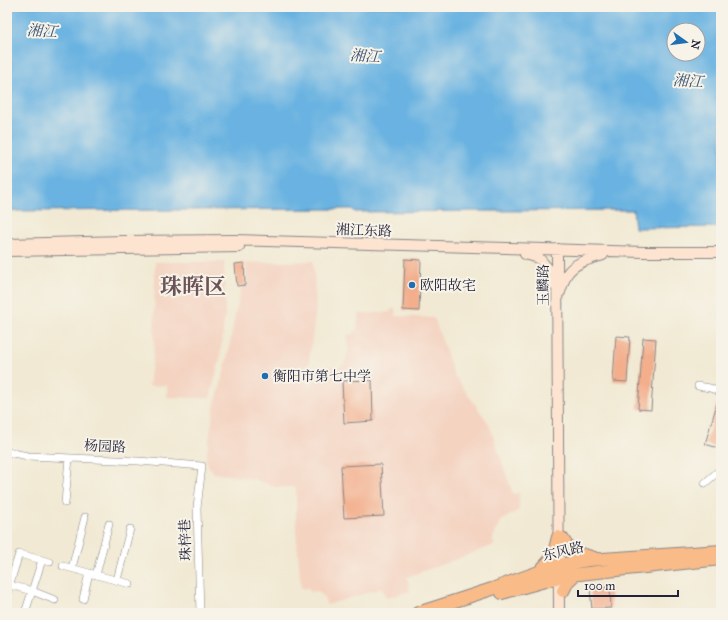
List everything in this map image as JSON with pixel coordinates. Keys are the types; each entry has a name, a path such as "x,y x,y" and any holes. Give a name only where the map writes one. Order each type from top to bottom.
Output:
{"highway":[{"path":"576,574 568,581 561,591 541,577 560,538 567,546 578,553 597,559"},
{"name":"东风路","path":"442,613 500,594 561,570 597,559 721,551"},
{"name":"东风路","path":"561,570 576,574 721,559"},
{"name":"东风路","path":"418,613 492,589 541,577"}],"main road":[{"name":"湘江东路","path":"7,244 234,240 603,255 721,257"},
{"name":"湘江东路","path":"7,251 234,246 525,254 721,252"},
{"name":"玉麟路","path":"558,253 561,570 559,613"},
{"path":"525,254 539,258 549,270 559,292"},
{"path":"559,292 566,274 576,265 588,259 603,255"},
{"name":"玉麟路","path":"561,591 563,613"}],"street":[{"path":"698,386 721,392"},
{"name":"杨园路","path":"7,452 28,456 138,461 202,466"},
{"path":"65,502 69,458"},
{"name":"珠梓巷","path":"200,613 197,508 202,466"},
{"path":"705,483 721,469"},
{"path":"72,568 85,517"},
{"path":"83,599 93,574 109,524"},
{"path":"118,580 130,529"},
{"path":"7,593 19,554 50,562"},
{"path":"25,613 42,560"},
{"path":"63,566 130,584"},
{"path":"10,585 32,591 55,600"}],"shaded area":[{"path":"313,261 316,308 306,383 313,384 313,379 326,367 340,367 344,364 349,350 347,335 354,334 357,330 359,314 391,312 391,309 395,309 396,316 434,318 454,375 489,424 513,494 519,493 519,510 501,521 492,540 495,545 407,577 410,591 386,598 382,588 327,605 324,597 318,591 310,592 309,588 301,588 296,529 296,487 275,487 254,479 214,473 208,466 206,459 214,408 225,369 242,285 247,284 246,263"},
{"path":"155,262 224,262 225,312 220,358 210,398 167,397 167,385 149,386 154,349"}],"water":[{"name":"湘江","path":"7,7 721,7 721,227 635,228 633,210 355,212 352,209 7,211"}],"building":[{"name":"欧阳故宅","path":"405,259 421,260 419,311 403,310"},
{"path":"244,263 245,285 237,286 235,264"},
{"path":"616,336 630,337 627,382 613,381"},
{"path":"643,338 656,339 651,410 638,409"},
{"path":"372,380 373,421 344,423 342,381"},
{"path":"719,397 721,397 721,437 718,448 705,444"},
{"path":"381,464 384,516 344,518 341,466"},
{"path":"610,587 611,608 592,609 590,589"}],"place":[{"name":"欧阳故宅","path":"412,285"},
{"name":"衡阳市第七中学","path":"265,376"}],"district":[{"name":"珠晖区","path":"193,286"}]}
